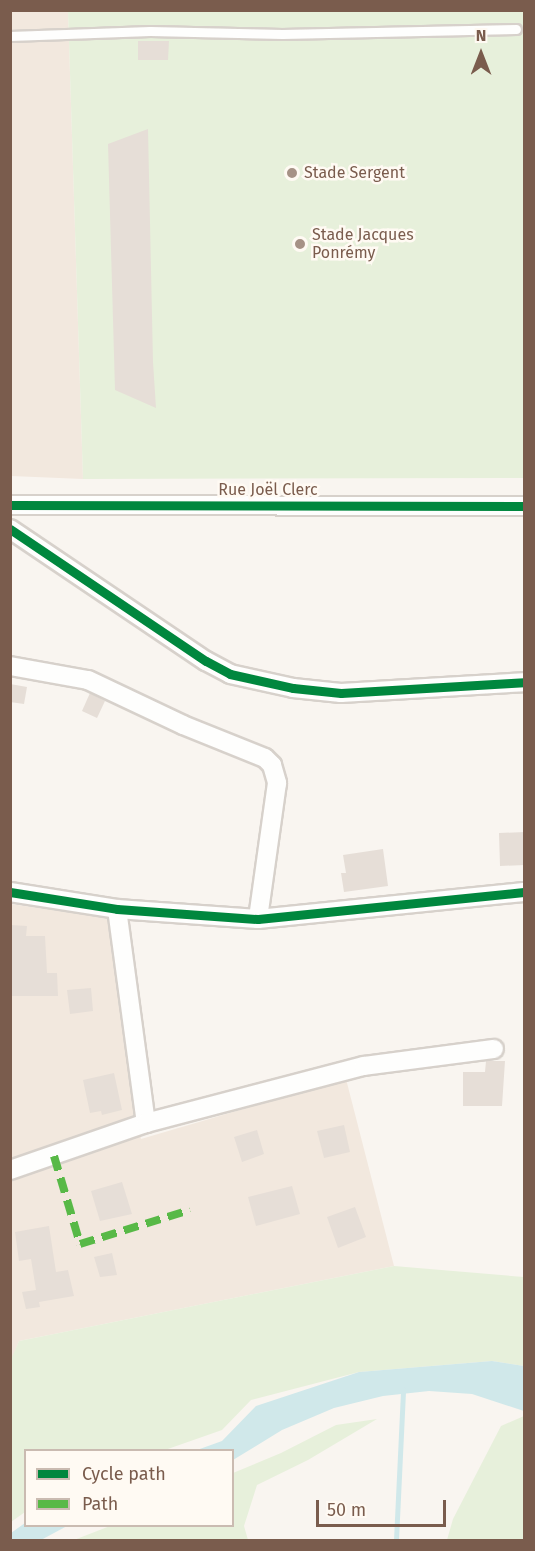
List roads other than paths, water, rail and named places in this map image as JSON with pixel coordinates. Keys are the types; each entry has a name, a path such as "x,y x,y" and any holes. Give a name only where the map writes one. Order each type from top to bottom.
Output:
{"street":[{"name":"Rue Joël Clerc","path":"10,505 525,506"},
{"path":"10,529 206,661 230,674 293,688 341,693 525,682"},
{"path":"10,666 88,680 183,725 265,758 272,765 277,783 258,919"},
{"path":"10,892 117,909 258,919 525,892"},
{"path":"117,909 146,1124"},
{"path":"10,1170 146,1124 371,1064 494,1049"}],"lane":[{"path":"10,36 127,32 282,34 516,29"}],"water":[{"path":"492,1361 524,1366 524,1411 472,1394 429,1391 383,1396 334,1408 282,1430 234,1459 234,1449 200,1449 222,1441 256,1406 359,1372"},
{"path":"24,1524 24,1527 65,1527 41,1540 11,1540 11,1533"}],"waterway":[{"path":"396,1540 403,1389"}],"place":[{"name":"Stade Sergent","path":"292,173"},
{"name":"Stade Jacques Ponrémy","path":"300,244"}]}
